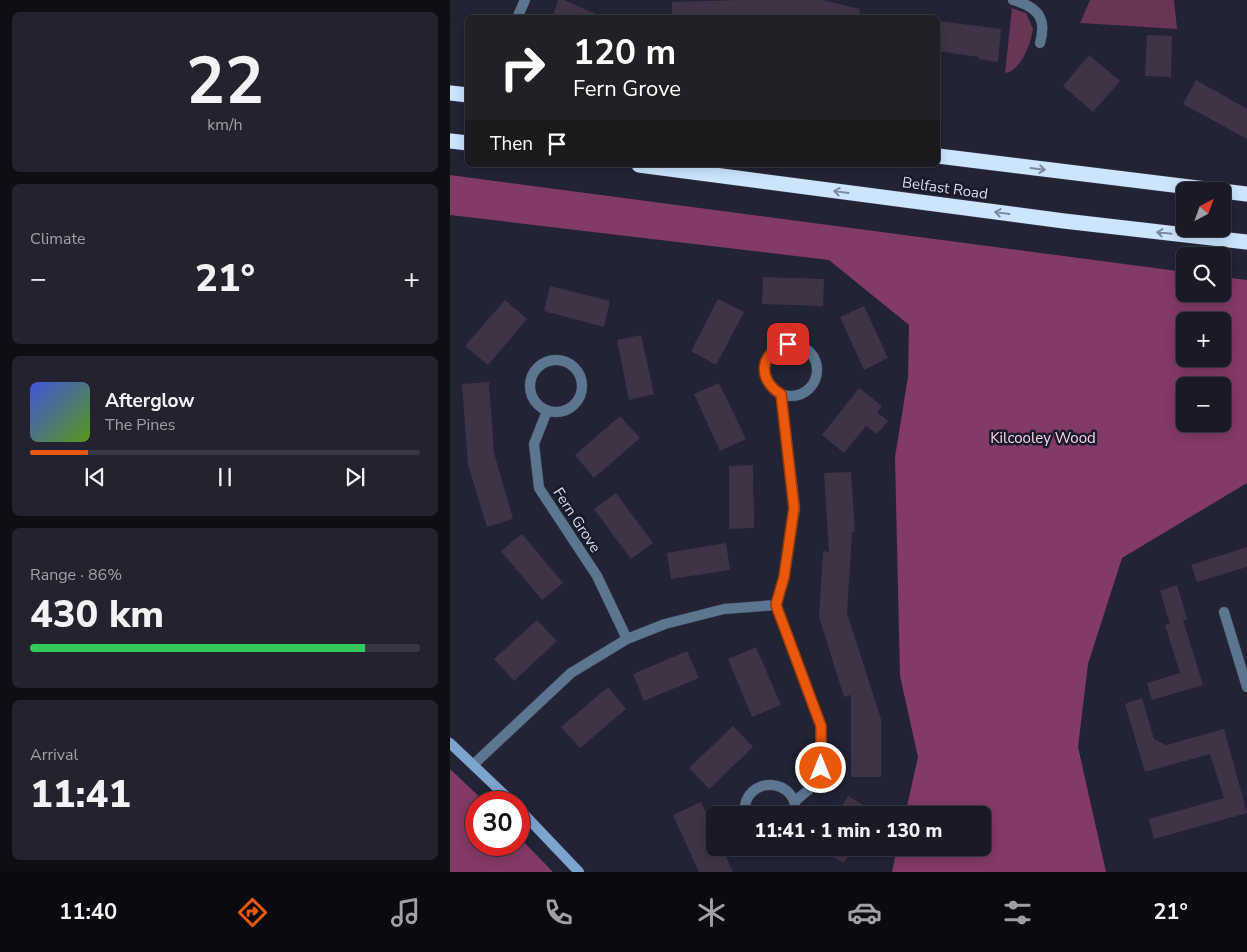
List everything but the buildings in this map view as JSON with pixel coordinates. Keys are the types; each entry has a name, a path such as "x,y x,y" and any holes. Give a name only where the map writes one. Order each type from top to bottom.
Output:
{"highway":[{"path":"450,93 465,95"},
{"path":"450,140 465,142"},
{"name":"Belfast Road","path":"940,156 1247,194"},
{"name":"Belfast Road","path":"654,167 1064,221 1247,242"}],"street":[{"path":"518,15 525,0"},
{"path":"1013,0 1026,4 1042,19 1043,30 1040,43"},
{"path":"781,394 790,396 806,392 816,378 817,370 812,354 797,344 788,344 773,351 764,366 768,383 781,394 794,508 784,577 776,605 821,726 821,768 813,786 794,802"},
{"path":"563,361 571,364 581,378 581,395 571,408 555,412 547,411 534,400 530,382 533,374 546,362 563,361"},
{"name":"Fern Grove","path":"547,411 534,444 539,488 596,576 628,639"},
{"path":"474,764 571,673 628,639 665,624 724,609 776,605"},
{"path":"1224,612 1247,687"},
{"path":"450,743 501,791"},
{"path":"745,806 746,798 759,786 776,785 785,789 794,802 794,806"},
{"path":"530,821 579,872"}],"shaded area":[{"path":"1090,0 1174,0 1177,29 1080,23"},
{"path":"1012,8 1026,13 1033,29 1027,49 1020,62 1011,71 1005,73"}],"green space":[{"name":"Kilcooley Wood","path":"450,175 1176,271 1176,302 1231,302 1231,278 1247,280 1247,483 1122,558 1088,664 1078,747 1106,872 892,872 895,856 991,856 991,806 907,806 918,757 900,676 895,457 908,377 909,325 829,260 450,215"},
{"path":"450,769 473,791 465,791 465,856 530,856 530,848 553,872 450,872"}],"route":[{"path":"788,344 780,346 773,351 767,358 764,366 768,383 781,394 794,508 784,577 776,605 821,726 821,768"}]}
